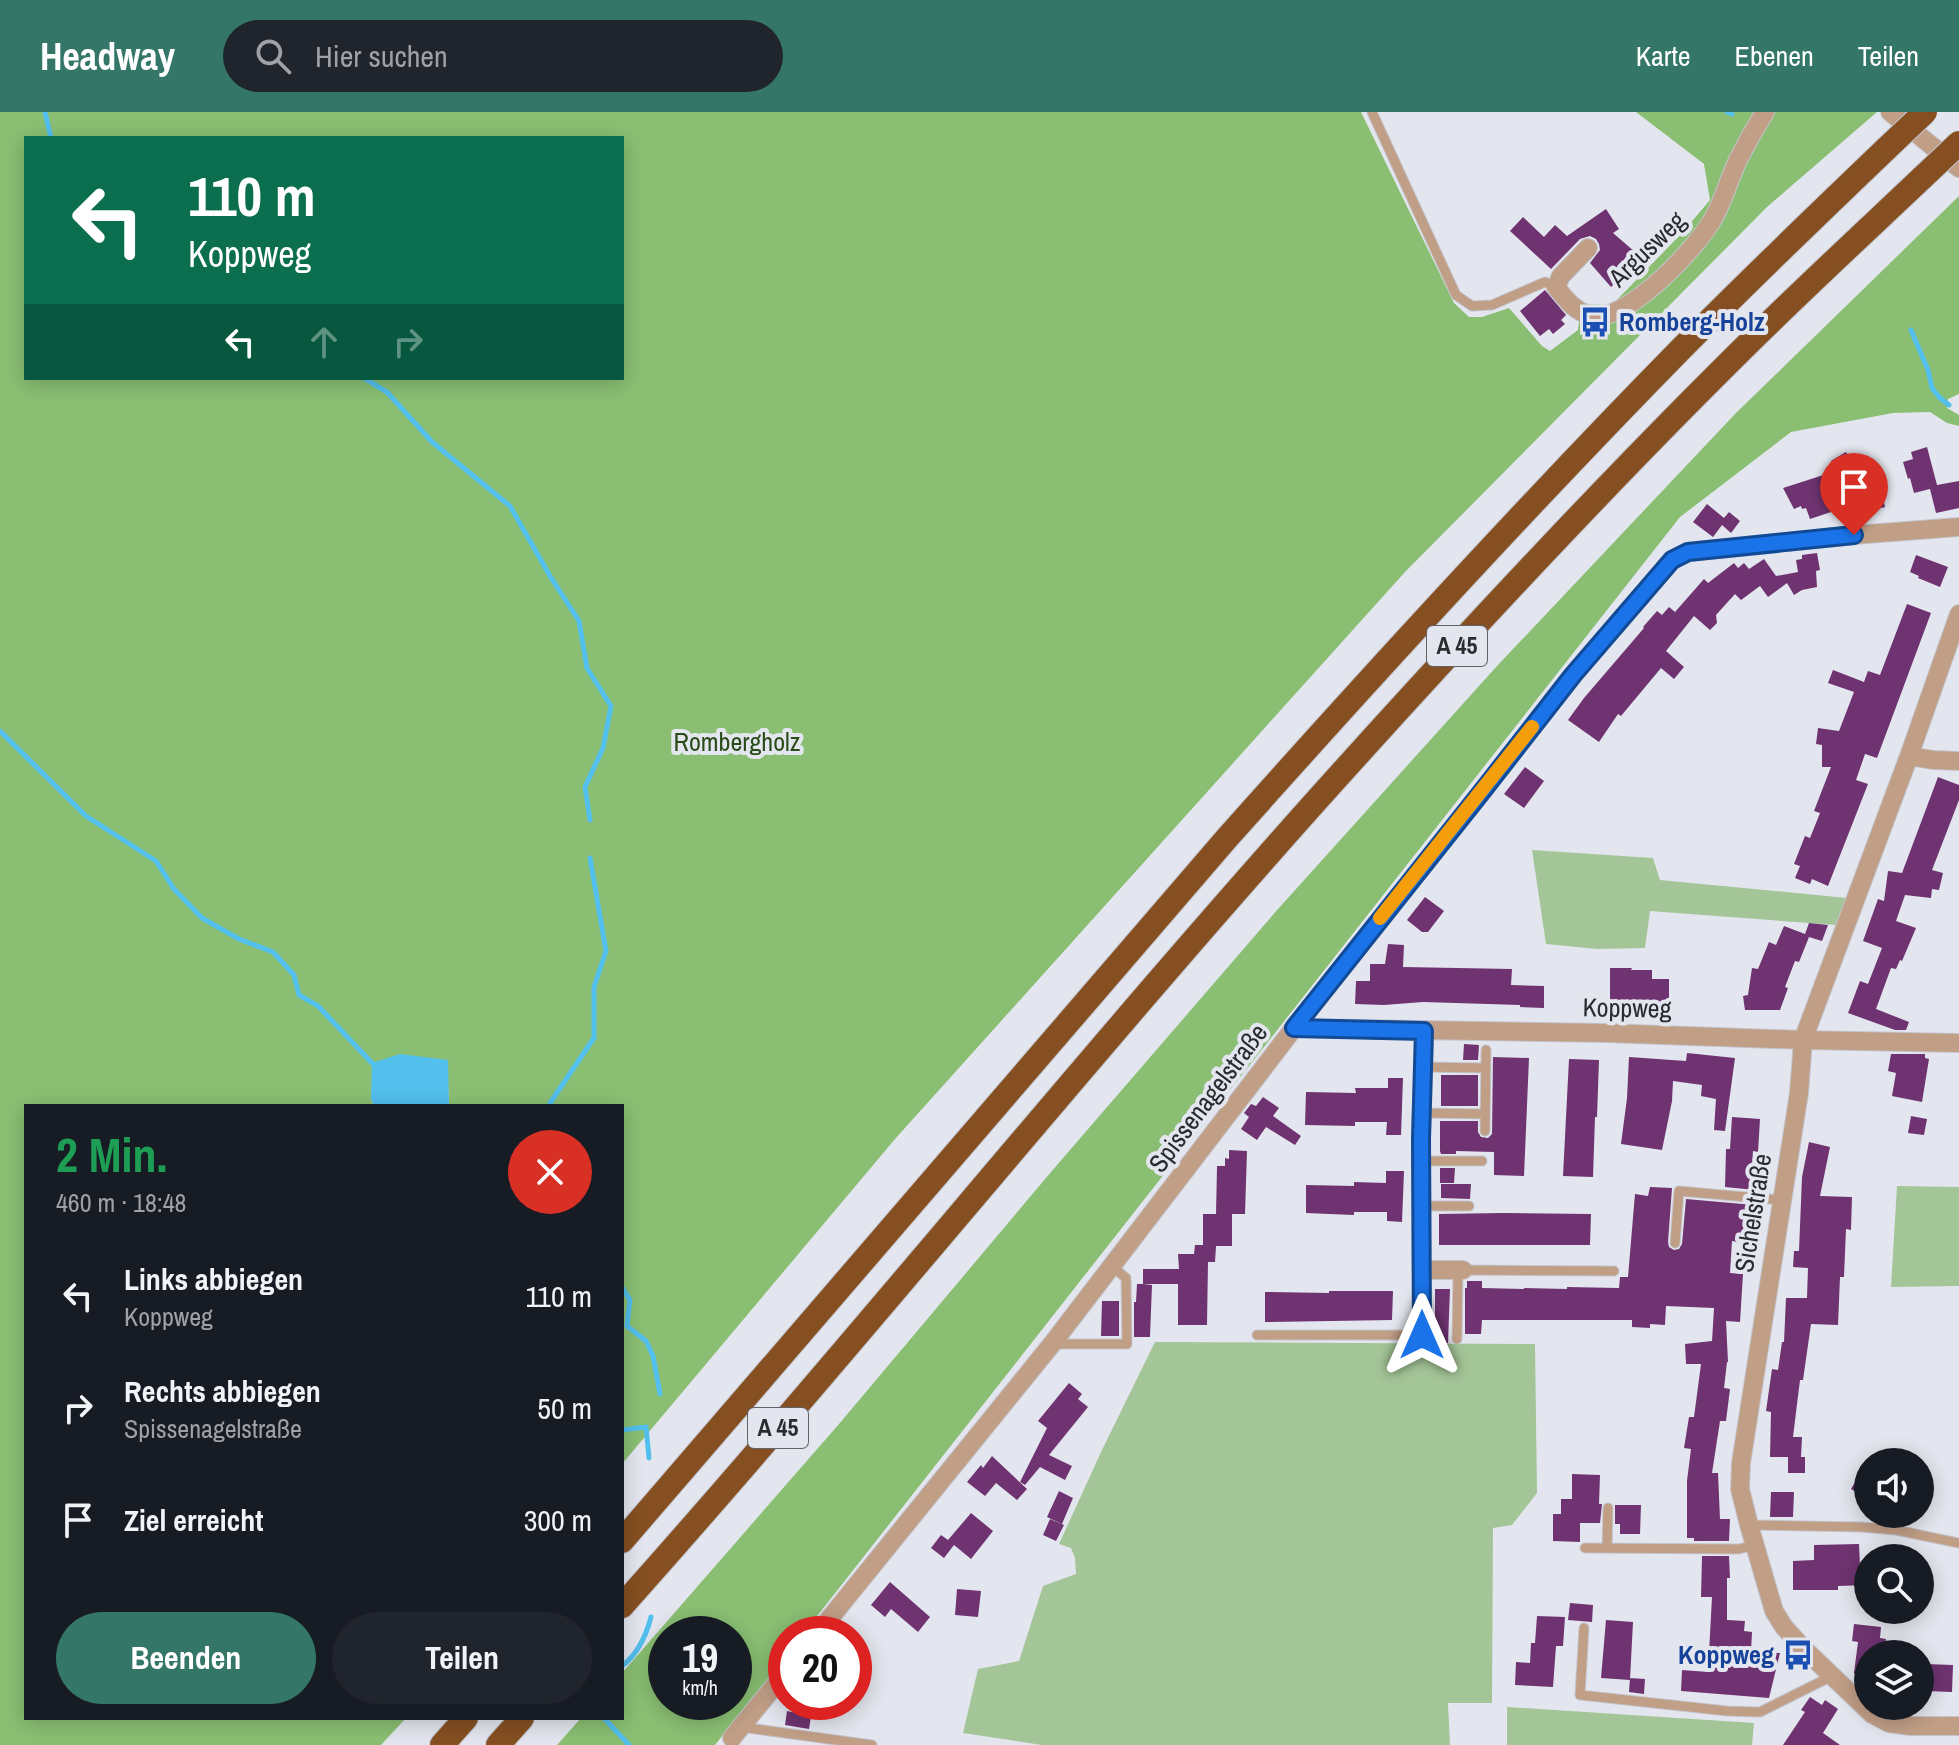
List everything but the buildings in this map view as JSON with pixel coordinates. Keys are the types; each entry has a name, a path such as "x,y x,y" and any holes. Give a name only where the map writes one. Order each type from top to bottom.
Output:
{"highway":[{"name":"A 45","path":"624,1539 1227,838 1460,580 1681,349 1925,112"},
{"name":"A 45","path":"624,1604 1260,865 1443,661 1761,331 1959,143"},
{"path":"442,1745 464,1720"},
{"path":"498,1745 520,1720"}],"street":[{"name":"Argusweg","path":"1588,248 1561,276 1556,287 1569,304 1587,314 1616,313 1670,271 1700,239 1715,217 1738,161 1765,112"},
{"path":"1890,112 1959,168"},
{"name":"Spissenagelstraße","path":"832,1616 1113,1267 1294,1028 1573,675 1672,560 1688,552 1959,527"},
{"name":"Sichelstraße","path":"1959,614 1803,1040 1799,1093 1741,1463 1740,1489 1774,1611 1794,1638 1872,1714 1889,1723 1959,1726"},
{"path":"1909,756 1959,761"},
{"name":"Koppweg","path":"1294,1028 1959,1043"},
{"path":"1422,1305 1421,1113 1424,1031"},
{"path":"1422,1270 1460,1270"},
{"path":"734,1736 768,1694"}],"lane":[{"path":"1372,112 1456,295 1472,306 1492,305 1545,282 1556,287"},
{"path":"1485,1131 1486,1050"},
{"path":"1423,1067 1486,1068"},
{"path":"1421,1113 1485,1114"},
{"path":"1421,1161 1482,1161"},
{"path":"1675,1243 1679,1191 1781,1200"},
{"path":"1421,1206 1469,1206"},
{"path":"1052,1344 1127,1344 1126,1278 1113,1267"},
{"path":"1457,1339 1460,1270 1614,1271"},
{"path":"1257,1335 1422,1335 1422,1305"},
{"path":"1607,1548 1608,1508"},
{"path":"1749,1525 1896,1530 1959,1543"},
{"path":"1585,1548 1739,1549 1755,1545"},
{"path":"1584,1628 1580,1695 1760,1712 1832,1676"},
{"path":"734,1736 872,1745"}],"green space":[{"name":"Rombergholz","path":"0,112 1361,112 1454,303 1469,317 1482,317 1509,308 1550,351 1578,330 1581,304 1612,305 1710,200 1704,164 1636,112 1877,112 1767,207 1405,572 895,1139 624,1462 624,1104 449,1104 447,1060 371,1099 373,1104 24,1104 24,1720 404,1720 381,1745 0,1745"},
{"path":"1959,196 1959,394 1948,399 1947,408 1959,415 1959,426 1947,423 1930,412 1893,413 1791,432 1680,517 817,1616 768,1616 768,1679 752,1699 752,1616 672,1616 1278,909 1497,666 1736,413"},
{"path":"1532,850 1653,858 1660,880 1847,898 1836,925 1650,911 1645,948 1597,949 1546,944"},
{"path":"1897,1186 1959,1187 1959,1286 1891,1287"},
{"path":"1155,1342 1535,1344 1537,1493 1512,1525 1493,1528 1492,1703 1448,1703 1450,1745 1042,1745 963,1733 978,1669 1019,1661 1043,1586 1076,1574 1071,1548 1059,1544"},
{"path":"648,1643 648,1720 735,1720 715,1745 557,1745 579,1720 624,1720 624,1671"},
{"path":"1507,1707 1754,1723 1752,1745 1507,1745"}],"water":[{"path":"400,1054 448,1060 449,1104 373,1104 372,1063"}],"waterway":[{"path":"45,112 51,136"},
{"path":"1727,112 1732,114"},
{"path":"1911,330 1932,388 1949,405"},
{"path":"367,380 387,392 432,442 510,506 579,621 587,668 611,706 603,748 585,787 590,820"},
{"path":"0,731 86,816 156,861 174,889 202,918 239,939 273,952 294,975 299,995 318,1006 372,1063"},
{"path":"551,1104 594,1038 594,987 606,951 590,858"},
{"path":"624,1290 630,1300 627,1326 646,1341 653,1356 660,1394"},
{"path":"624,1430 646,1427 649,1458"},
{"path":"624,1664 641,1644 648,1628"},
{"path":"606,1720 629,1745"}],"slow traffic":[{"path":"1380,918 1532,727"}],"place":[{"name":"Romberg-Holz","path":"1595,322"},
{"name":"Koppweg","path":"1798,1655"}],"route":[{"path":"1422,1335 1424,1031 1294,1028 1573,675 1672,560 1688,552 1854,535"}]}
